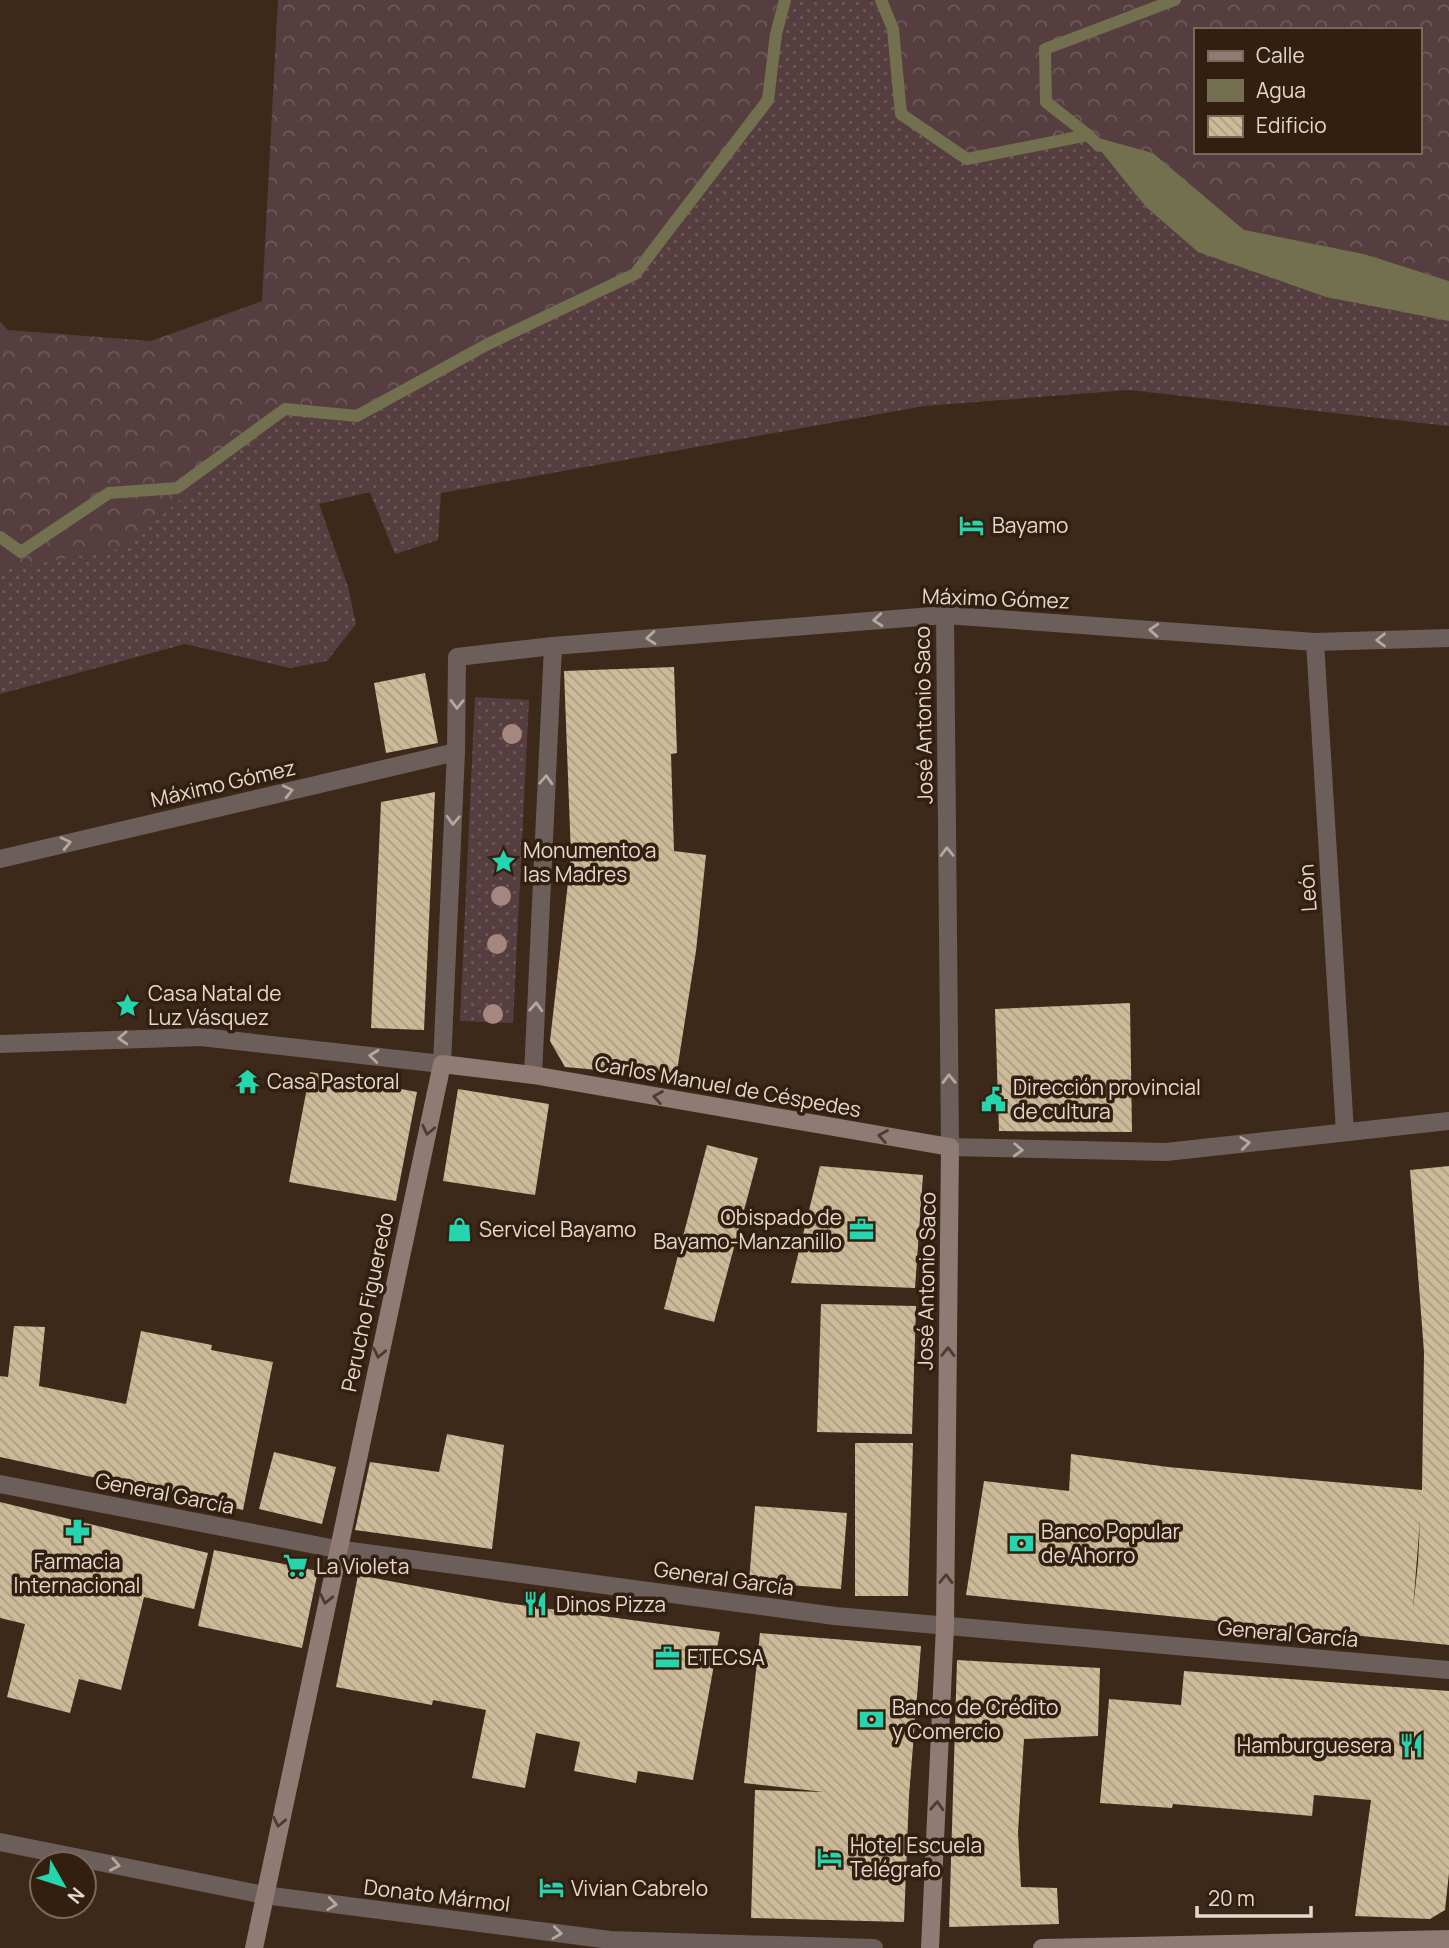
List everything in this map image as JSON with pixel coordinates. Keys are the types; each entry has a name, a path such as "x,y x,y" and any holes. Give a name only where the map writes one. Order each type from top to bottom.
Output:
{"main road":[{"name":"Carlos Manuel de Céspedes","path":"442,1064 533,1076 950,1147"},
{"name":"Perucho Figueredo","path":"254,1948 442,1064"},
{"name":"José Antonio Saco","path":"930,1948 945,1626 950,1147"},
{"path":"1042,1948 1422,1945 1449,1939"}],"street":[{"name":"Máximo Gómez","path":"457,657 553,646 945,615 1315,642 1449,638"},
{"name":"José Antonio Saco","path":"945,615 950,1147"},
{"name":"León","path":"1315,642 1345,1132"},
{"path":"533,1076 553,646"},
{"name":"Perucho Figueredo","path":"442,1064 456,752 457,657"},
{"name":"Máximo Gómez","path":"0,859 456,752"},
{"name":"Carlos Manuel de Céspedes","path":"0,1044 201,1037 442,1064"},
{"name":"Carlos Manuel de Céspedes","path":"950,1147 1166,1152 1449,1121"},
{"name":"General García","path":"0,1484 337,1549 835,1616 1449,1670"},
{"name":"Donato Mármol","path":"0,1842 264,1895 610,1940 874,1948"}],"green space":[{"path":"278,0 785,0 776,34 768,100 635,274 488,344 357,416 285,409 124,548 0,570 0,322 8,330 151,341 262,301"},
{"path":"785,0 881,0 893,29 901,114 967,159 1088,135 1145,206 1449,321 1449,426 1129,390 924,406 441,493 438,540 395,554 370,492 319,504 348,587 356,624 327,661 290,668 185,644 0,694 0,537 285,409 357,416 488,344 776,34"},
{"path":"881,0 1449,0 1449,281 1364,254 1244,231 1153,153 1088,135 967,159 901,114 893,29"},
{"path":"475,697 529,700 513,1023 460,1021"}],"water":[{"path":"1088,135 1153,153 1244,230 1364,254 1449,281 1449,321 1326,297 1198,252 1145,206"}],"building":[{"path":"674,667 677,753 671,754 674,851 706,855 696,951 676,1077 565,1067 550,1041 571,856 564,671"},
{"path":"425,673 438,743 386,753 374,683"},
{"path":"435,792 424,1030 371,1028 381,802"},
{"path":"1130,1003 1132,1132 999,1131 995,1009"},
{"path":"310,1072 417,1092 396,1201 289,1182"},
{"path":"458,1089 549,1104 535,1195 443,1181"},
{"path":"707,1145 758,1158 714,1322 664,1309"},
{"name":"Obispado de Bayamo-Manzanillo","path":"820,1166 923,1175 915,1288 791,1283"},
{"path":"1449,1166 1449,1645 966,1595 984,1481 1069,1491 1071,1454 1168,1467 1422,1490 1424,1352 1410,1170","holes":["1420,1520 1418,1563 1413,1609"]},
{"path":"821,1304 916,1306 912,1434 817,1432"},
{"path":"14,1326 45,1327 39,1386 126,1404 141,1331 212,1345 211,1350 273,1362 243,1510 0,1457 0,1376 8,1377"},
{"path":"447,1434 504,1445 492,1549 355,1530 370,1462 439,1472"},
{"path":"855,1443 913,1443 908,1596 855,1596"},
{"path":"274,1452 336,1467 322,1524 259,1509"},
{"path":"0,1502 208,1553 194,1609 144,1597 121,1690 79,1679 70,1713 7,1697 25,1624 0,1618"},
{"path":"755,1506 847,1513 841,1589 749,1582"},
{"path":"214,1550 318,1571 302,1648 198,1626"},
{"path":"358,1575 506,1603 720,1632 693,1780 638,1771 636,1783 574,1771 580,1742 536,1733 525,1788 472,1778 486,1710 433,1700 432,1705 336,1687"},
{"path":"760,1633 921,1646 909,1796 904,1922 751,1918 755,1790 824,1792 744,1783"},
{"path":"957,1660 1100,1668 1098,1736 1024,1739 1018,1832 1021,1887 1057,1888 1059,1924 949,1927"},
{"path":"1184,1671 1449,1691 1449,1873 1445,1910 1430,1919 1355,1916 1371,1800 1314,1795 1312,1816 1173,1804 1172,1808 1100,1803 1109,1699 1181,1705"}],"waterway":[{"path":"0,537 21,552 109,493 177,488 285,409 357,416 488,344 635,274 768,100 776,34 785,0"},
{"path":"881,0 893,29 901,114 967,159 1088,135 1099,146"},
{"path":"1088,135 1046,102 1045,49 1175,0"}],"place":[{"name":"Bayamo","path":"972,525"},
{"name":"Monumento a las Madres","path":"503,862"},
{"name":"Casa Natal de Luz Vásquez","path":"128,1005"},
{"name":"Casa Pastoral","path":"247,1081"},
{"name":"Dirección provincial de cultura","path":"993,1099"},
{"name":"Servicel Bayamo","path":"459,1229"},
{"name":"Obispado de Bayamo-Manzanillo","path":"862,1229"},
{"name":"Farmacia Internacional","path":"77,1532"},
{"name":"Banco Popular de Ahorro","path":"1021,1543"},
{"name":"La Violeta","path":"296,1566"},
{"name":"Dinos Pizza","path":"536,1604"},
{"name":"ETECSA","path":"667,1657"},
{"name":"Banco de Crédito y Comercio","path":"872,1719"},
{"name":"Hamburguesera","path":"1412,1745"},
{"name":"Hotel Escuela Telégrafo","path":"830,1857"},
{"name":"Vivian Cabrelo","path":"551,1888"}]}
